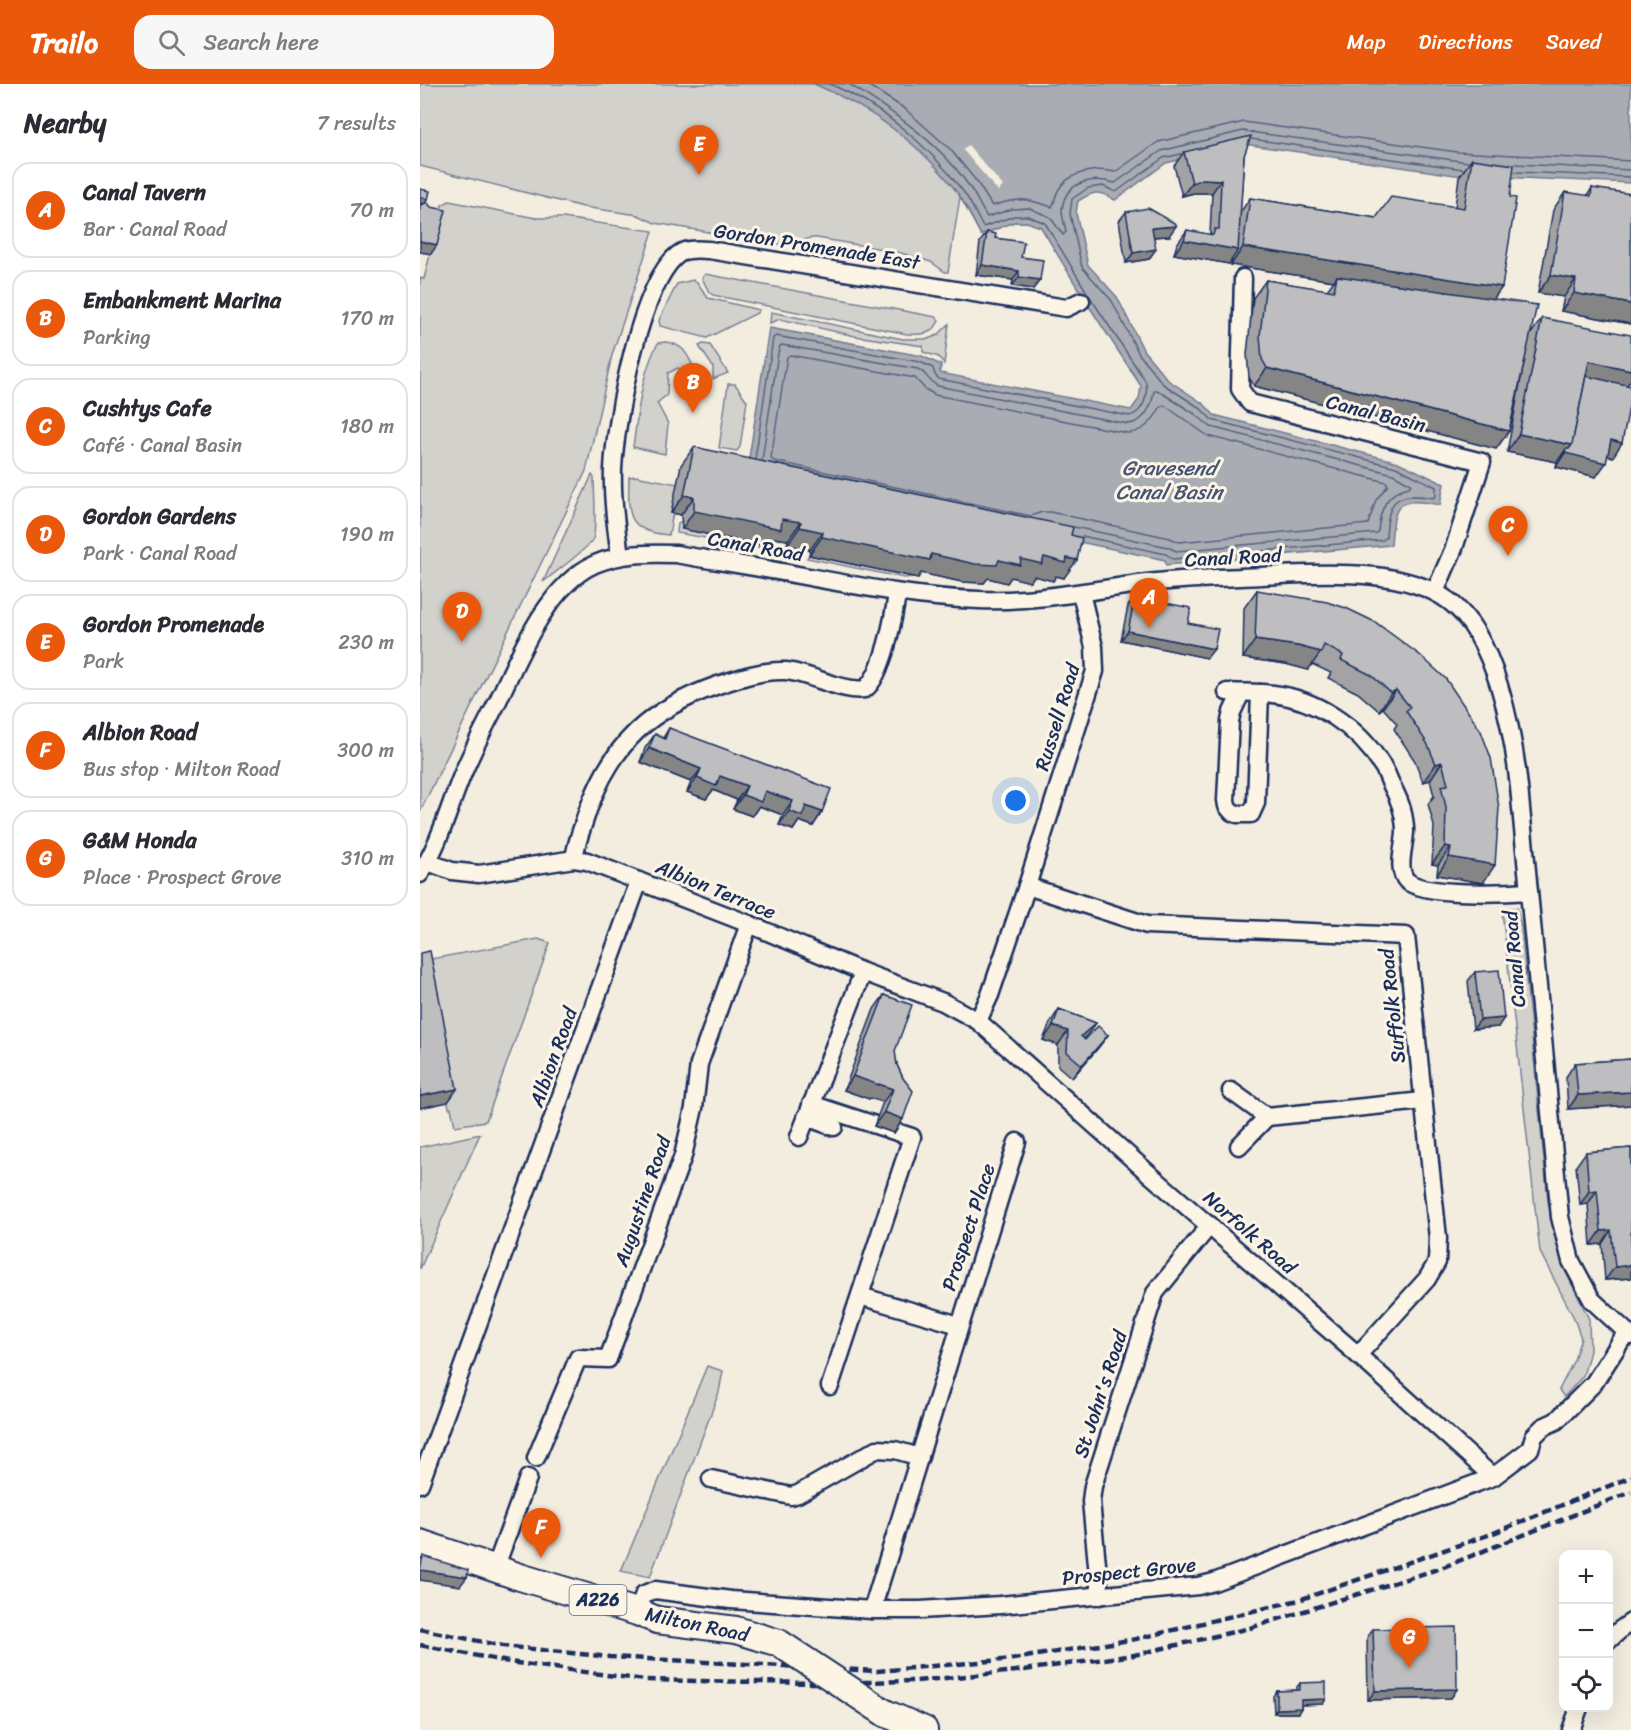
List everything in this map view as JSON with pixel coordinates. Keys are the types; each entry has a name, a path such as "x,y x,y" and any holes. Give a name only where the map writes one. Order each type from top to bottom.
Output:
{"main road":[{"name":"Milton Road","path":"420,1543 657,1620 736,1630 779,1643 885,1713 924,1730"}],"street":[{"name":"Gordon Promenade East","path":"620,556 613,477 614,453 623,396 638,332 654,293 669,264 683,252 690,249 709,250 1066,308 1081,301"},
{"name":"Canal Basin","path":"1243,278 1240,389 1250,403 1482,462 1454,548 1435,592"},
{"name":"Canal Road","path":"424,868 464,771 534,626 568,582 593,565 620,556 644,553 676,554 897,593 983,600 1032,599 1151,583 1330,574 1396,580 1435,592 1454,605 1468,621 1483,645 1499,687 1518,774 1560,1217 1571,1261 1592,1300 1629,1335"},
{"path":"574,858 585,818 603,776 621,749 647,721 693,694 758,673 791,672 851,689 864,689 876,677 891,626 897,593"},
{"name":"Russell Road","path":"978,1021 990,995 1027,886 1096,666 1094,647 1081,593"},
{"path":"1260,693 1256,803 1251,814 1232,812 1226,800 1230,721 1234,693 1260,693 1298,699 1343,723 1372,750 1381,762 1401,802 1405,826 1402,871 1411,884 1481,893 1529,891"},
{"name":"Albion Terrace","path":"424,868 479,874 574,858 587,861 943,1002 978,1021"},
{"name":"Albion Road","path":"420,1484 639,881"},
{"name":"Suffolk Road","path":"1027,886 1148,925 1406,936 1438,1238 1437,1262 1427,1279 1358,1355"},
{"name":"Augustine Road","path":"536,1458 578,1358 608,1359 683,1156 694,1108 699,1064 749,924"},
{"path":"799,1137 863,972"},
{"name":"Norfolk Road","path":"978,1021 1358,1355 1493,1477"},
{"path":"1231,1091 1267,1117"},
{"path":"1239,1146 1267,1117 1423,1101"},
{"path":"809,1110 834,1127"},
{"path":"809,1110 912,1137 830,1386"},
{"name":"Prospect Place","path":"872,1610 1017,1142"},
{"name":"St John's Road","path":"1101,1596 1091,1501 1093,1486 1155,1293 1210,1225"},
{"path":"860,1296 959,1325"},
{"name":"Prospect Grove","path":"637,1612 644,1594 655,1590 709,1598 872,1610 956,1609 1208,1584 1493,1477 1530,1449 1534,1436 1543,1427 1556,1421 1594,1383 1629,1335"},
{"path":"711,1479 791,1496 877,1449 896,1450 920,1457"},
{"path":"495,1569 528,1478"},
{"path":"1613,1637 1631,1622"},
{"path":"1571,1730 1577,1712"}],"shaded area":[{"path":"420,84 913,84 1043,226 1069,272 1041,227 1027,222 1014,222 981,235 960,197 948,272 945,272 931,262 894,251 817,238 810,238 791,246 655,223 638,215 583,207 420,166"},
{"path":"449,201 536,218 563,218 653,231 612,355 586,471 420,812 420,278 424,279 442,205"},
{"path":"705,274 936,317 939,320 934,329 930,331 922,334 907,334 713,295 702,278"},
{"path":"693,280 708,298 759,310 707,338 660,326 659,320 677,284"},
{"path":"771,312 903,339 928,339 938,335 949,324 944,364 939,357 923,352 923,346 855,336 780,319 770,323"},
{"path":"658,343 673,343 682,349 697,373 690,380 678,368 668,373 667,395 657,403 668,424 665,454 633,447 641,394 652,355"},
{"path":"710,345 728,373 713,379 713,367 699,346"},
{"path":"728,384 735,384 747,401 740,447 737,451 719,448"},
{"path":"592,475 595,509 593,539 590,544 543,582"},
{"path":"635,476 678,484 669,535 644,530 632,519 629,477"},
{"path":"680,522 769,547 767,549 677,533"},
{"path":"809,555 914,577 904,578 807,558"},
{"path":"1517,908 1521,927 1548,1201 1556,1243 1566,1272 1589,1319 1590,1351 1583,1376 1564,1397 1559,1390 1574,1360 1581,1338 1574,1318 1540,1252 1502,911"},
{"path":"538,939 550,943 486,1121 455,1126 451,1108 449,1108 420,961"},
{"path":"480,1134 420,1269 420,1147"},
{"path":"707,1366 723,1371 719,1392 650,1577 621,1571"}],"water":[{"name":"Gravesend Canal Basin","path":"814,84 1631,84 1631,183 1455,175 1244,144 1166,163 1115,200 1096,193 1078,201 1076,213 1088,265 1117,297 1144,351 1168,380 1204,404 1214,415 1398,462 1444,484 1440,505 1415,502 1400,506 1394,519 1391,545 1166,565 1165,560 1037,533 746,478 769,328 922,356 941,365 940,373 1131,410 1139,399 1141,386 1041,227 1027,222 1014,222 981,235 959,195 945,177 912,144 875,116"}],"pier":[{"path":"968,145 1003,186 998,191 963,150"}],"building":[{"path":"1251,136 1244,156 1238,250 1184,240 1187,230 1213,235 1215,229 1219,229 1221,180 1203,179 1192,183 1184,152"},
{"path":"1472,159 1514,165 1510,197 1516,198 1502,287 1243,247 1250,198 1376,218 1391,197 1464,208"},
{"path":"1592,188 1631,194 1631,304 1574,293 1576,279 1551,275 1565,192 1591,196"},
{"path":"420,189 430,191 428,199 420,197"},
{"path":"427,202 431,207 446,210 437,245 420,241 420,204"},
{"path":"1148,208 1176,226 1152,228 1156,249 1133,253 1126,212"},
{"path":"987,232 996,234 995,238 1024,242 1021,257 1043,260 1040,280 1019,277 1019,271 982,265"},
{"path":"1337,276 1537,305 1509,431 1267,368 1262,359 1260,336 1266,280 1334,291"},
{"path":"1542,318 1631,335 1631,370 1589,361 1572,445 1519,434"},
{"path":"1586,376 1631,386 1622,443 1611,440 1606,463 1565,453 1566,449 1572,445"},
{"path":"694,447 1073,527 1071,535 1082,538 1077,560 1067,558 1066,563 1044,557 1042,564 1021,559 1020,565 999,560 997,565 975,564 931,554 930,560 822,537 823,532 800,527 801,522 782,519 781,529 694,511 694,497 684,495"},
{"path":"1257,590 1327,602 1346,608 1375,622 1421,656 1446,679 1481,731 1491,758 1499,808 1495,865 1449,857 1451,847 1445,846 1446,807 1441,786 1448,785 1442,762 1436,764 1427,743 1406,711 1410,707 1396,690 1391,693 1371,675 1341,660 1343,655 1324,645 1321,652 1255,640"},
{"path":"1135,597 1191,608 1188,623 1218,629 1214,649 1128,631"},
{"path":"669,728 831,789 822,812 806,806 802,816 789,811 793,801 765,791 761,802 743,795 747,786 720,776 716,786 697,778 701,769 649,748 655,734 665,739"},
{"path":"430,951 457,1089 420,1096 420,953"},
{"path":"1499,970 1504,1018 1480,1020 1475,972"},
{"path":"884,995 912,1005 895,1051 897,1065 913,1091 903,1119 884,1112 893,1089 853,1076"},
{"path":"1059,1009 1096,1023 1081,1036 1085,1040 1098,1026 1108,1035 1082,1065 1067,1052 1068,1031 1053,1026"},
{"path":"1631,1059 1631,1092 1578,1095 1575,1063"},
{"path":"1631,1148 1631,1265 1615,1267 1611,1230 1601,1231 1597,1190 1589,1191 1586,1152"},
{"path":"423,1556 468,1570 467,1577 420,1570"},
{"path":"1456,1627 1457,1689 1375,1691 1373,1629"},
{"path":"1326,1682 1326,1699 1301,1700 1301,1708 1277,1709 1277,1691 1300,1690 1300,1683"}],"railway":[{"path":"420,1629 503,1646 610,1657 878,1671 1013,1659 1136,1639 1299,1600 1491,1534 1631,1477"},
{"path":"420,1645 509,1662 645,1680 815,1683 916,1681 1016,1671 1134,1655 1250,1628 1441,1568 1631,1492"}],"place":[{"name":"Gordon Promenade","path":"699,175"},
{"name":"Embankment Marina","path":"693,413"},
{"name":"Cushtys Cafe","path":"1508,556"},
{"name":"Canal Tavern","path":"1149,628"},
{"name":"Gordon Gardens","path":"462,642"},
{"name":"Albion Road","path":"541,1558"},
{"name":"G&M Honda","path":"1409,1668"}]}
